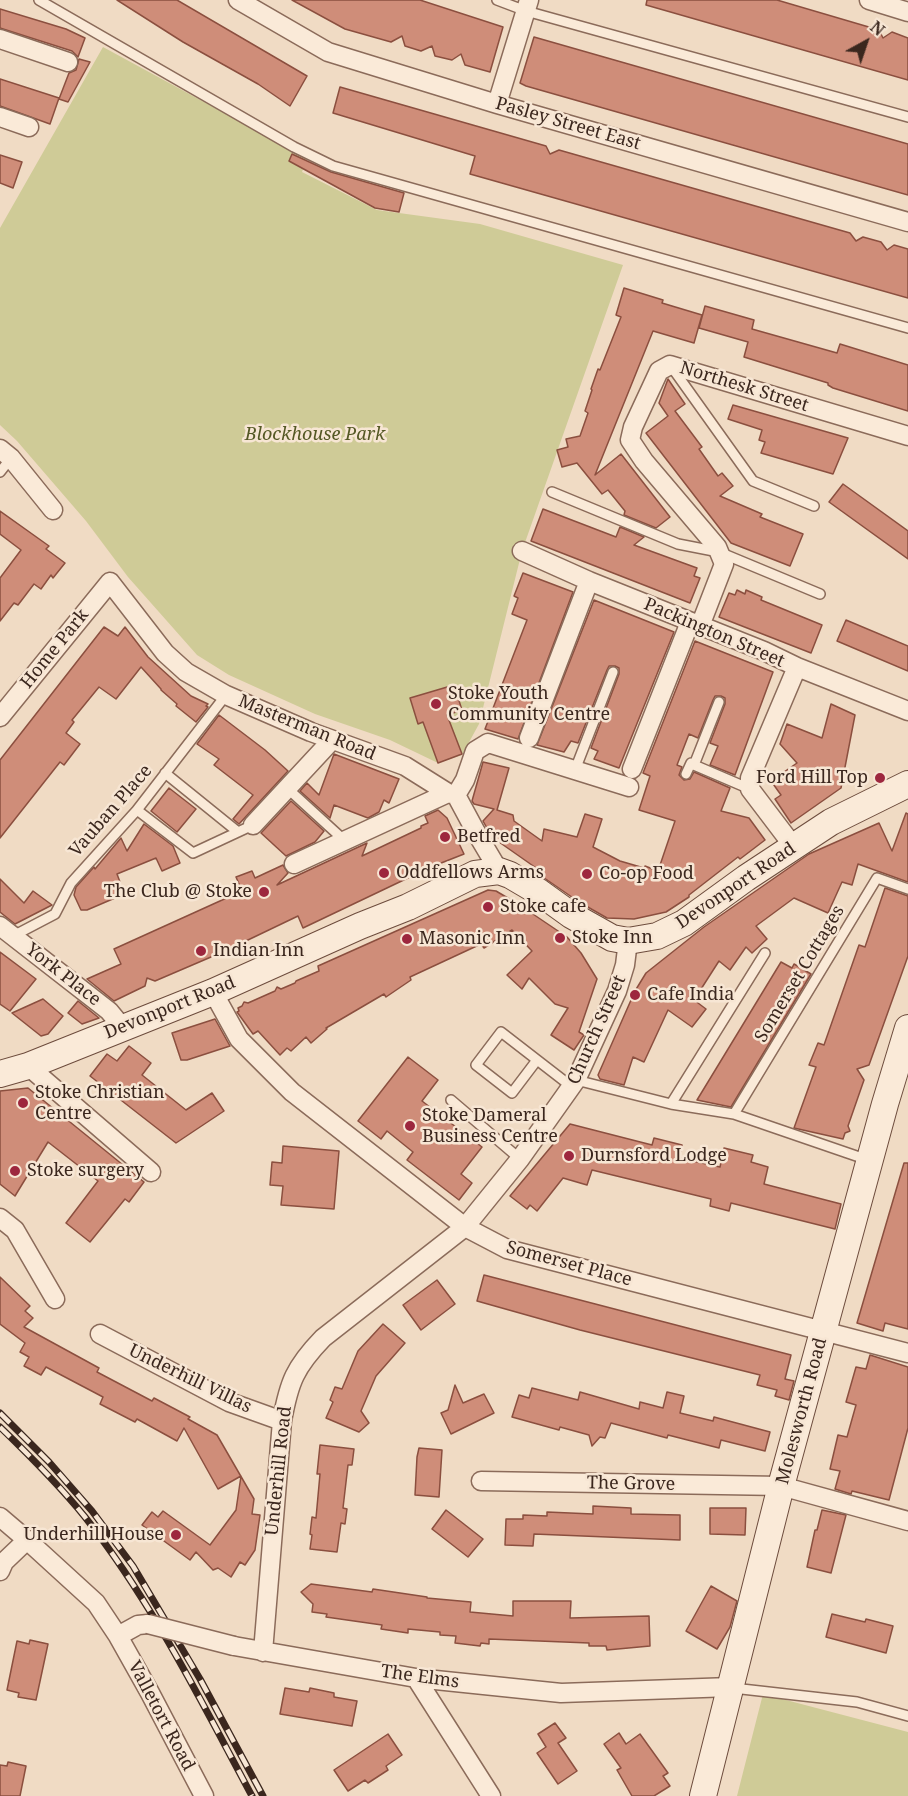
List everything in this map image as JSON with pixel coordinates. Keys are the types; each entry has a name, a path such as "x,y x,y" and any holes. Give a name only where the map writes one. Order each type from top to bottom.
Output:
{"main road":[{"name":"Devonport Road","path":"0,1074 28,1066 213,992 408,907 475,874 500,871 539,892 581,921 612,938 628,941 657,936 684,923 831,822 908,784"},
{"name":"Molesworth Road","path":"703,1796 781,1486 823,1331 870,1160 901,1073 908,1028"}],"street":[{"name":"Pasley Street East","path":"238,0 328,52 497,104 908,222"},
{"path":"869,0 908,12"},
{"path":"497,104 528,6"},
{"path":"0,39 68,62"},
{"path":"0,117 29,127"},
{"name":"Northesk Street","path":"719,552 644,461 630,440 633,427 659,371 670,365 908,436"},
{"path":"4,460 53,510"},
{"name":"Packington Street","path":"522,551 588,581 908,711"},
{"path":"294,864 452,794 465,780 476,750 488,743 575,770 630,778 695,624 724,564 719,552"},
{"path":"530,738 588,581"},
{"name":"Masterman Road","path":"110,582 165,653 186,672 226,695 332,740 405,766 452,794 500,871"},
{"name":"Home Park","path":"0,717 110,582"},
{"path":"794,847 750,789 750,778 796,667"},
{"path":"246,829 332,740"},
{"name":"York Place","path":"7,931 109,1011 123,1028"},
{"name":"Church Street","path":"465,1227 520,1159 574,1083 617,991 625,964 628,941"},
{"name":"Somerset Place","path":"213,992 239,1039 292,1092 465,1227 507,1249 908,1353"},
{"path":"28,1066 151,1172"},
{"path":"0,1218 15,1230 55,1299"},
{"name":"Underhill Road","path":"263,1652 282,1421 289,1386 306,1355 323,1338 465,1227"},
{"name":"Underhill Villas","path":"100,1334 229,1402 282,1421"},
{"name":"The Grove","path":"481,1481 781,1486 908,1521"},
{"name":"Valletort Road","path":"0,1517 96,1603 118,1636 204,1796"},
{"path":"0,1571 4,1562 27,1540"},
{"name":"The Elms","path":"118,1636 138,1625 148,1624 263,1652 416,1678 561,1693 730,1687"},
{"path":"416,1678 491,1796"}],"lane":[{"path":"39,0 294,147 333,166 908,328"},
{"path":"497,0 528,6 908,117"},
{"path":"670,365 753,481 814,506"},
{"path":"552,492 678,543 719,552 820,594"},
{"path":"575,770 613,672"},
{"name":"Vauban Place","path":"7,931 55,914 70,882 136,810 226,695"},
{"path":"694,765 719,702"},
{"path":"686,774 691,763 750,789"},
{"path":"165,773 246,829"},
{"path":"287,788 345,841"},
{"path":"136,810 193,853 246,829"},
{"name":"Somerset Cottages","path":"734,1114 877,878 908,889"},
{"path":"671,1104 765,953"},
{"path":"537,1060 512,1093 476,1065 501,1032 537,1060 574,1083 671,1104 734,1114 870,1160"},
{"path":"451,1100 520,1159"},
{"path":"730,1687 857,1702 908,1716"}],"green space":[{"name":"Blockhouse Park","path":"103,47 307,158 302,172 377,210 480,224 623,265 522,551 479,724 462,755 438,763 390,740 315,714 229,675 197,655 128,577 86,521 17,441 0,425 0,228"},
{"path":"763,1694 908,1732 908,1796 737,1796"}],"building":[{"path":"117,0 177,0 307,76 290,106 258,84 183,42"},
{"path":"292,0 420,0 503,27 490,72 465,65 461,54 452,60 435,56 432,46 421,51 405,46 402,36 391,42 345,29"},
{"path":"647,0 777,0 879,30 883,38 892,32 908,38 908,80 646,5"},
{"path":"0,9 66,29 85,38 78,57 72,51 0,28"},
{"path":"534,37 908,144 908,195 526,86 520,83"},
{"path":"79,59 90,62 68,102 59,99 69,73 76,70"},
{"path":"0,79 59,98 50,124 0,106"},
{"path":"340,87 546,146 550,154 559,150 850,233 856,241 863,237 881,242 887,250 894,245 908,249 908,298 470,174 475,156 333,113"},
{"path":"292,154 331,172 404,193 399,212 375,208 289,161"},
{"path":"0,155 22,162 13,188 0,183"},
{"path":"624,288 702,315 694,343 653,331 595,475 621,454 670,517 656,528 624,515 625,511 608,490 602,494 577,463 562,467 557,450 568,447 566,439 580,436 588,413 585,411 591,389 621,317 616,315"},
{"path":"705,306 754,320 752,329 837,353 840,344 908,365 908,411 744,357 748,342 699,328"},
{"path":"668,379 685,404 675,411 702,447 699,449 718,476 722,473 733,486 720,496 762,514 760,517 803,534 790,566 731,543 646,433 668,416 659,403"},
{"path":"733,405 848,438 833,474 761,453 765,442 759,440 762,430 728,419"},
{"path":"843,484 908,531 908,559 829,502"},
{"path":"543,509 616,537 620,527 644,537 634,545 697,568 694,576 700,578 690,603 531,541"},
{"path":"0,511 49,546 46,549 65,563 53,578 51,575 41,589 34,584 18,605 14,603 0,621 0,578 21,550 0,534"},
{"path":"523,573 573,592 518,739 485,729 527,620 512,614 518,598 514,596"},
{"path":"737,590 745,594 746,590 762,597 761,600 822,625 811,653 719,617 729,593 735,595"},
{"path":"594,600 674,632 619,768 594,759 598,751 591,748 619,674 619,668 615,666 609,666 607,670 578,743 571,741 564,752 537,745"},
{"path":"846,620 908,646 908,671 837,641"},
{"path":"104,627 118,636 125,627 148,657 191,696 208,704 206,706 208,707 196,722 176,706 177,704 141,667 116,699 99,687 72,720 74,722 66,733 80,744 64,765 60,762 0,838 0,760"},
{"path":"695,641 773,672 735,775 710,765 718,746 710,743 725,704 725,698 721,696 715,696 698,738 689,734 677,765 682,767 679,775 684,780 690,779 694,772 730,788 721,811 749,818 765,840 740,859 738,857 689,897 666,912 634,919 607,918 537,873 539,870 499,842 487,828 483,821 494,809 474,804 472,801 483,762 509,768 497,810 513,815 514,821 542,841 544,829 577,837 585,814 602,819 593,847 620,861 658,871 675,821 639,810 650,776 643,773"},
{"path":"454,685 462,710 447,715 462,754 438,763 423,722 418,724 410,698"},
{"path":"831,704 855,715 841,788 791,823 775,799 781,795 771,781 797,763 780,744 787,724 822,738"},
{"path":"219,715 265,750 288,771 239,824 233,819 253,795 214,765 219,759 197,744"},
{"path":"334,754 399,779 389,803 384,800 379,812 368,818 334,805 330,818 300,791 307,783 319,795"},
{"path":"169,788 196,809 177,832 151,811"},
{"path":"291,801 324,831 315,842 286,856 261,833"},
{"path":"438,810 447,818 464,854 431,867 303,928 298,916 155,981 147,978 145,986 114,1001 87,979 121,964 114,949 242,891 236,877 252,871 255,878 283,865 288,873 277,885 367,843 362,856 421,828 428,823 425,816"},
{"path":"906,813 908,814 908,882 858,864 852,885 842,882 828,913 794,898 756,926 767,939 752,953 746,947 730,970 719,961 694,1000 706,1009 692,1027 668,1010 644,1062 633,1057 624,1085 600,1079 598,1075 635,991 646,973 704,927 809,854 879,823 892,851"},
{"path":"144,824 173,846 180,863 162,871 156,858 117,874 120,882 117,883 122,895 87,910 81,910 74,895 76,887 94,867 95,869 121,838 127,851"},
{"path":"0,879 24,903 33,891 52,905 15,924 0,912"},
{"path":"885,888 908,896 908,956 869,1065 857,1069 864,1080 848,1126 850,1131 845,1133 843,1139 794,1128 816,1067 809,1065 818,1043 824,1045 859,945 865,947"},
{"path":"488,890 496,891 518,904 567,937 581,953 597,979 579,1032 584,1035 574,1050 551,1035 568,1008 555,1004 529,978 522,989 507,975 532,951 512,930 484,948 481,944 410,977 411,980 386,997 384,994 326,1028 311,1043 306,1037 291,1051 287,1048 280,1055 258,1031 253,1034 237,1012 244,1002 248,1003 275,991 277,987 281,989 295,983 319,971 318,966"},
{"path":"0,952 36,979 10,1011 0,1004"},
{"path":"781,962 792,968 794,964 811,974 731,1107 697,1100"},
{"path":"43,999 63,1016 48,1034 41,1036 12,1013"},
{"path":"78,1001 99,1018 82,1024 68,1013"},
{"path":"215,1019 230,1046 181,1060 172,1033"},
{"path":"129,1046 151,1063 142,1075 186,1110 212,1093 224,1111 176,1143 90,1076 107,1054 117,1061"},
{"name":"Stoke Dameral Business Centre","path":"408,1057 438,1080 422,1101 482,1147 461,1174 472,1183 459,1200 407,1160 413,1152 387,1131 381,1139 358,1121"},
{"path":"28,1088 144,1182 129,1202 125,1199 90,1242 66,1223 98,1181 48,1142 15,1196 0,1184 0,1091"},
{"path":"570,1124 652,1145 654,1138 682,1145 679,1158 720,1167 724,1148 753,1155 751,1162 768,1167 764,1184 841,1204 835,1229 731,1203 729,1211 710,1206 711,1199 592,1170 587,1185 563,1178 537,1211 530,1205 527,1209 510,1196"},
{"path":"283,1146 339,1151 334,1209 281,1205 283,1186 270,1185 272,1162 282,1163"},
{"path":"904,1163 908,1163 908,1329 885,1323 883,1331 857,1323"},
{"path":"484,1275 791,1355 785,1379 794,1381 789,1400 775,1396 777,1390 757,1385 760,1375 580,1330 477,1301"},
{"path":"0,1277 30,1306 25,1311 33,1318 24,1327 99,1368 97,1372 152,1401 154,1398 190,1417 188,1419 217,1435 241,1476 218,1489 184,1428 177,1441 137,1419 135,1422 100,1404 103,1397 46,1367 41,1375 24,1366 29,1357 20,1352 25,1343 0,1324"},
{"path":"437,1280 455,1304 421,1330 403,1305"},
{"path":"383,1324 405,1343 376,1376 361,1411 369,1423 359,1432 326,1418 333,1402 330,1400 335,1387 342,1389 358,1351"},
{"path":"870,1355 908,1367 908,1428 889,1500 835,1489 840,1471 830,1469 838,1435 847,1437 856,1405 846,1402 856,1367 866,1369"},
{"path":"455,1385 463,1403 484,1394 494,1413 451,1434 441,1413 448,1410"},
{"path":"532,1388 578,1400 580,1392 639,1409 640,1402 663,1408 667,1392 684,1396 680,1413 713,1421 714,1417 770,1432 765,1451 721,1440 719,1448 668,1435 667,1438 611,1423 605,1438 600,1437 592,1446 589,1435 560,1427 559,1430 512,1417 519,1395 529,1398"},
{"path":"320,1445 354,1449 352,1465 348,1465 343,1508 347,1509 345,1524 341,1523 337,1552 310,1549 312,1517 316,1518"},
{"path":"419,1448 442,1450 439,1497 415,1495"},
{"name":"Underhill House","path":"241,1476 254,1499 252,1514 260,1515 255,1550 245,1565 240,1562 231,1577 218,1568 213,1570 196,1552 190,1560 142,1525 152,1512 158,1517 163,1511 210,1545 236,1510"},
{"path":"593,1506 631,1508 631,1514 680,1515 680,1540 534,1534 533,1546 505,1545 506,1519 523,1519 523,1515 547,1516 547,1512 593,1514"},
{"path":"710,1508 746,1508 745,1535 710,1534"},
{"path":"446,1510 483,1539 468,1557 432,1529"},
{"path":"822,1510 846,1515 831,1573 807,1567"},
{"path":"311,1584 372,1592 373,1589 427,1598 471,1602 470,1612 513,1616 513,1601 571,1601 570,1618 649,1616 650,1646 607,1650 606,1646 589,1646 589,1643 489,1639 489,1644 481,1643 480,1646 455,1643 456,1636 440,1635 440,1632 408,1629 408,1633 381,1629 382,1625 326,1617 327,1614 312,1612 313,1604 301,1592"},
{"path":"711,1586 737,1601 730,1627 717,1649 686,1631"},
{"path":"832,1614 893,1626 886,1653 826,1637"},
{"path":"30,1640 48,1644 36,1700 18,1697 19,1693 7,1690 17,1641 29,1644"},
{"path":"285,1688 309,1692 310,1688 334,1693 334,1697 357,1701 352,1726 280,1714"},
{"path":"555,1723 566,1738 558,1743 577,1771 558,1784 537,1753 546,1747 538,1734"},
{"path":"619,1733 626,1744 640,1734 668,1773 663,1776 670,1786 654,1796 632,1796 617,1770 621,1768 604,1744"},
{"path":"388,1734 402,1755 386,1766 388,1770 368,1783 365,1780 348,1791 334,1770"},
{"path":"8,1762 26,1766 20,1796 0,1796 0,1765 7,1766"}],"railway":[{"path":"0,1413 49,1462 92,1511 133,1566 200,1679 263,1796"},
{"path":"0,1427 65,1494 109,1549 154,1618 252,1796"}],"place":[{"name":"Stoke Youth Community Centre","path":"436,704"},
{"name":"Ford Hill Top","path":"880,778"},
{"name":"Betfred","path":"445,837"},
{"name":"Oddfellows Arms","path":"384,873"},
{"name":"Co-op Food","path":"587,874"},
{"name":"The Club @ Stoke","path":"264,892"},
{"name":"Stoke cafe","path":"488,907"},
{"name":"Stoke Inn","path":"560,938"},
{"name":"Masonic Inn","path":"407,939"},
{"name":"Indian Inn","path":"201,951"},
{"name":"Cafe India","path":"635,995"},
{"name":"Stoke Christian Centre","path":"23,1103"},
{"name":"Stoke Dameral Business Centre","path":"410,1126"},
{"name":"Durnsford Lodge","path":"569,1156"},
{"name":"Stoke surgery","path":"15,1171"},
{"name":"Underhill House","path":"176,1535"}]}
